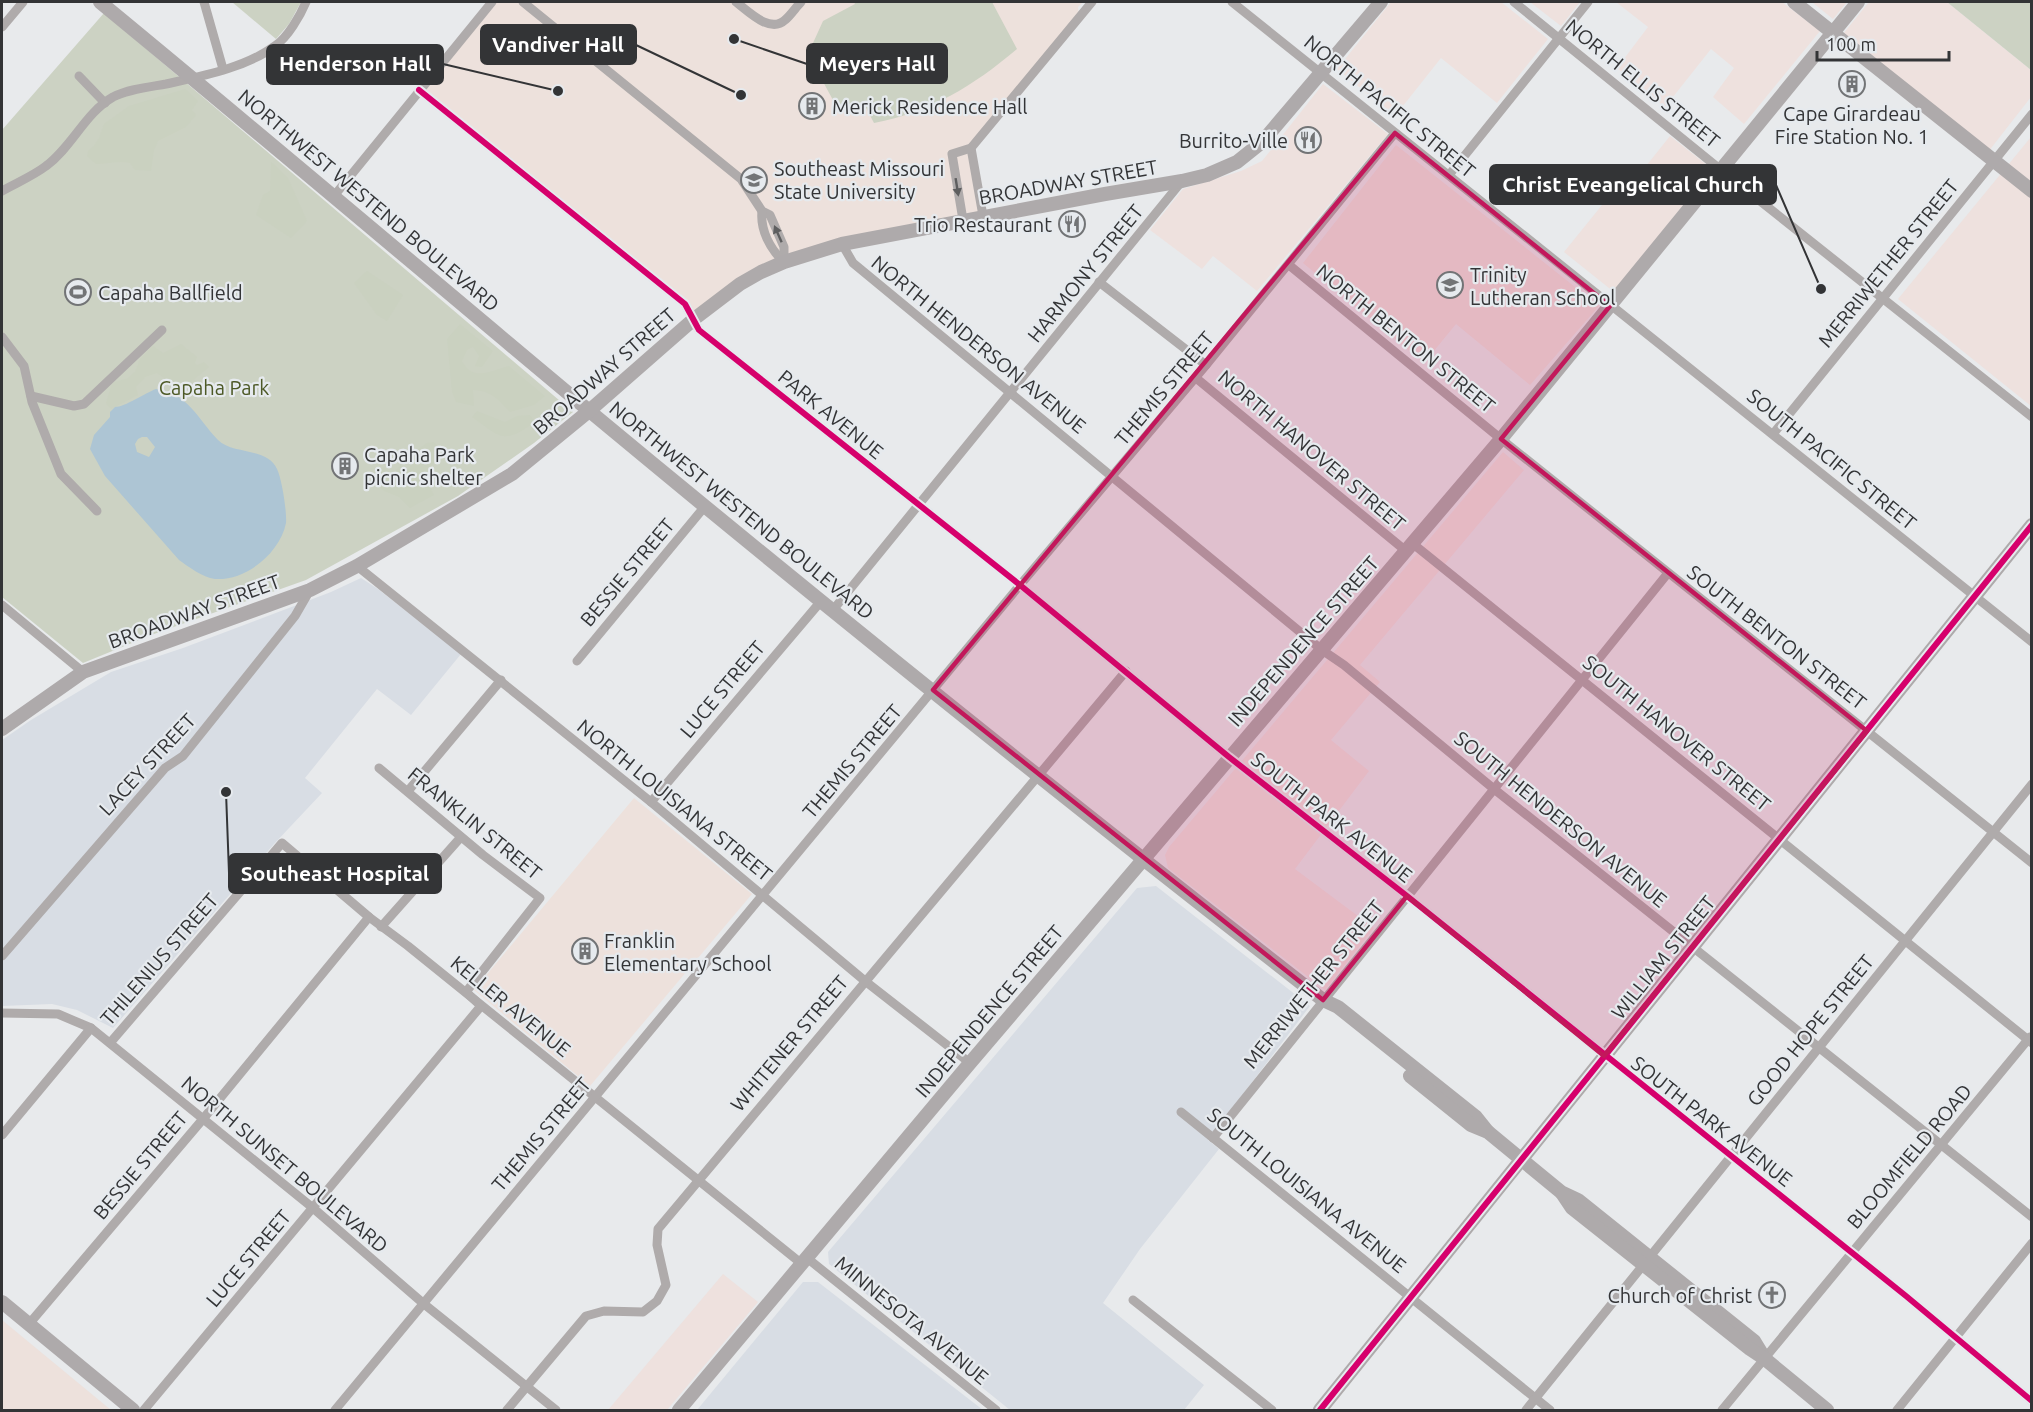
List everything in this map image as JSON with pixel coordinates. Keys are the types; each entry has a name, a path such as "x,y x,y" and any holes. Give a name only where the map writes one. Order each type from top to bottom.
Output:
{"street":[{"path":"2,27 23,2"},
{"name":"NORTHWEST WESTEND BOULEVARD","path":"100,2 590,411 833,610 1143,860 1323,1000 1332,1014 1461,1118 1488,1132 1562,1192 1578,1200 1646,1262 1754,1341 1765,1359 1827,1410"},
{"path":"204,2 223,69"},
{"path":"2,191 46,166 97,109 114,97 223,69 254,58 277,46 306,2"},
{"path":"334,196 492,2"},
{"path":"526,2 741,179 762,211 761,222 773,252 784,262"},
{"path":"736,2 772,25 784,22 801,2"},
{"path":"963,220 952,154 971,148 1092,2"},
{"name":"NORTH PACIFIC STREET","path":"1232,2 1610,306"},
{"name":"BROADWAY STREET","path":"2,729 83,672 310,590 357,566 512,474 590,411 693,319 740,284 784,262 842,244 983,216 1182,181 1207,175 1237,162 1262,142 1381,2"},
{"name":"NORTH ELLIS STREET","path":"1514,2 2031,417"},
{"path":"1449,175 1588,2"},
{"path":"1794,2 2031,191"},
{"name":"INDEPENDENCE STREET","path":"679,1410 1229,757 1501,439 1858,2"},
{"path":"79,76 105,103"},
{"name":"PARK AVENUE","path":"419,90 685,304 699,330 1020,585 1229,757"},
{"name":"MERRIWETHER STREET","path":"1773,434 2031,114"},
{"name":"THEMIS STREET","path":"335,1410 1020,585 1196,378 1395,133"},
{"path":"971,148 983,216"},
{"name":"HARMONY STREET","path":"833,610 1182,181"},
{"name":"NORTH HENDERSON AVENUE","path":"842,244 853,263 1322,650"},
{"name":"NORTH BENTON STREET","path":"1289,265 1501,439"},
{"name":"NORTH HANOVER STREET","path":"1099,282 1206,365"},
{"name":"SOUTH PACIFIC STREET","path":"1610,306 2031,642"},
{"path":"31,396 74,406 84,404 162,330"},
{"path":"2,337 24,366 31,396 48,446 61,474 97,512"},
{"name":"NORTH HANOVER STREET","path":"1196,378 1409,547"},
{"name":"SOUTH BENTON STREET","path":"1501,439 2031,863"},
{"name":"BESSIE STREET","path":"577,661 706,506"},
{"name":"WILLIAM STREET","path":"1320,1410 2031,525"},
{"name":"SOUTH HANOVER STREET","path":"1409,547 1582,680 1904,941 2030,1039"},
{"name":"NORTH LOUISIANA STREET","path":"357,566 651,802 865,981 970,1063"},
{"name":"MERRIWETHER STREET","path":"1213,1138 1668,573"},
{"name":"LACEY STREET","path":"2,956 165,768 183,756 295,616 310,590"},
{"name":"LUCE STREET","path":"651,802 822,600"},
{"path":"2,605 83,672"},
{"name":"SOUTH HENDERSON AVENUE","path":"1322,650 1344,665 1494,789 2031,1217"},
{"name":"WHITENER STREET","path":"507,1410 586,1316 604,1311 643,1312 657,1301 666,1285 657,1245 658,1229 1126,671"},
{"path":"408,791 501,680"},
{"name":"SOUTH PARK AVENUE","path":"1229,757 1407,896 1852,1253 2031,1401"},
{"name":"FRANKLIN STREET","path":"379,768 461,837 540,898 466,992 481,1006"},
{"name":"GOOD HOPE STREET","path":"1526,1410 2031,784"},
{"path":"381,927 461,837"},
{"name":"KELLER AVENUE","path":"282,843 381,927 698,1181 804,1261"},
{"name":"THILENIUS STREET","path":"110,1043 282,843"},
{"name":"BESSIE STREET","path":"29,1324 203,1119 369,917"},
{"name":"LUCE STREET","path":"144,1410 481,1006"},
{"name":"NORTH SUNSET BOULEVARD","path":"2,1013 58,1014 91,1028 313,1208 424,1304 556,1410"},
{"name":"THILENIUS STREET","path":"2,1135 91,1028"},
{"name":"BLOOMFIELD ROAD","path":"1722,1410 2030,1039"},
{"name":"SOUTH LOUISIANA AVENUE","path":"1181,1112 1550,1410"},
{"path":"1897,1410 2031,1243"},
{"name":"MINNESOTA AVENUE","path":"804,1261 996,1410"},
{"path":"1133,1300 1272,1410"},
{"path":"2,1302 133,1410"}],"highlighted area":[{"path":"1395,133 1610,306 1501,439 1867,731 1604,1056 1407,896 1323,1000 933,690"}],"shaded area":[{"name":"Southeast Missouri State University","path":"492,2 1083,2 1078,7 1079,17 971,148 983,216 784,262 694,319 685,304 419,90"},
{"path":"1391,2 1501,2 1548,39 1497,103 1441,58 1395,116 1337,69"},
{"path":"1530,2 1580,2 1561,26"},
{"path":"1616,2 1782,2 1820,31 1744,124 1713,97 1734,68 1711,49 1665,107 1617,68 1648,27"},
{"path":"1812,2 1847,2 1833,19"},
{"path":"1869,2 1947,2 2031,70 2031,97 1988,152 1843,34"},
{"path":"1323,84 1388,134 1257,291 1213,256 1202,269 1150,230 1183,189 1241,171 1262,161"},
{"path":"1670,136 1712,169 1614,292 1564,252 1615,189 1623,195"},
{"path":"2031,137 2031,406 1898,299"},
{"name":"Trinity Lutheran School","path":"1396,145 1599,306 1530,385 1456,324 1424,363 1303,263"},
{"path":"1503,452 1524,470 1360,665 1380,682 1331,740 1369,771 1295,869 1374,928 1325,990 1168,868 1165,855 1169,847"},
{"path":"361,578 461,654 411,715 377,689 305,778 322,793 274,844 113,1028 77,1010 52,1004 2,1006 2,740 111,672 183,648 331,592"},
{"path":"634,798 752,894 590,1086 474,990"},
{"path":"1156,886 1310,1006 1208,1140 1219,1149 1140,1249 1103,1303 1204,1385 1184,1410 1010,1410 829,1264 828,1252 1137,888"},
{"path":"723,1274 758,1302 667,1410 608,1410"},
{"path":"803,1282 818,1282 983,1410 697,1410"},
{"path":"2,1320 111,1410 2,1410"}],"green space":[{"path":"232,2 301,2 289,24 276,39"},
{"path":"854,2 992,2 1017,49 984,75 933,105 874,123 863,102 840,113 808,54 823,21 855,4"},
{"path":"1947,2 2031,2 2031,70"},
{"name":"Capaha Park","path":"104,13 573,412 534,443 458,496 306,580 154,634 83,663 2,597 2,130"},
{"path":"185,89 198,101 192,110 196,115 186,127 158,141 154,150 151,171 135,170 130,163 126,162 96,164 87,156 88,151 99,138 104,124 129,106"},
{"path":"271,162 288,178 307,221 291,238 256,215 263,195 270,191"},
{"path":"367,271 403,295 387,321 377,315 354,283"},
{"path":"460,324 493,351 482,367 475,366 479,356 473,347 467,350 462,361 466,367 471,371 482,373 509,366 545,396 534,405 510,412 494,397 480,391 473,390 474,406 456,402 452,392 447,339"},
{"path":"181,344 197,357 195,363 197,365 204,362 209,367 181,390 157,373 145,377 136,387 138,395 111,409 106,403 112,383 128,378 135,372 140,359 153,346 163,353"},
{"path":"477,411 505,422 517,416 530,415 535,422 516,434 502,436 472,417"},
{"path":"434,442 439,449 435,461 423,475 434,495 410,508 399,497 384,491 376,483 376,470 384,467 395,478 396,470 401,465 406,471 410,467 412,461 409,456 427,443"}],"water":[{"path":"156,389 177,396 185,402 224,445 266,457 277,469 284,496 286,523 277,545 250,570 227,578 215,579 191,569 179,560 105,476 90,449 94,435 110,417 110,412 115,407","holes":["147,437 155,447 149,457 137,452 135,444 138,439"]}],"cycle path":[{"path":"419,90 685,304 699,330 1020,585 1229,757 1407,896 1906,1296 2032,1401"},
{"path":"1320,1410 2032,525"}],"place":[{"name":"Meyers Hall","path":"734,39"},
{"name":"Cape Girardeau Fire Station No. 1","path":"1852,84"},
{"name":"Henderson Hall","path":"558,91"},
{"name":"Vandiver Hall","path":"741,95"},
{"name":"Merick Residence Hall","path":"812,106"},
{"name":"Burrito-Ville","path":"1308,140"},
{"name":"Southeast Missouri State University","path":"754,180"},
{"name":"Trio Restaurant","path":"1072,224"},
{"name":"Trinity Lutheran School","path":"1450,285"},
{"name":"Christ Eveangelical Church","path":"1821,289"},
{"name":"Capaha Ballfield","path":"78,292"},
{"name":"Capaha Park picnic shelter","path":"345,466"},
{"name":"Southeast Hospital","path":"226,792"},
{"name":"Franklin Elementary School","path":"585,951"},
{"name":"Church of Christ","path":"1772,1295"}]}
